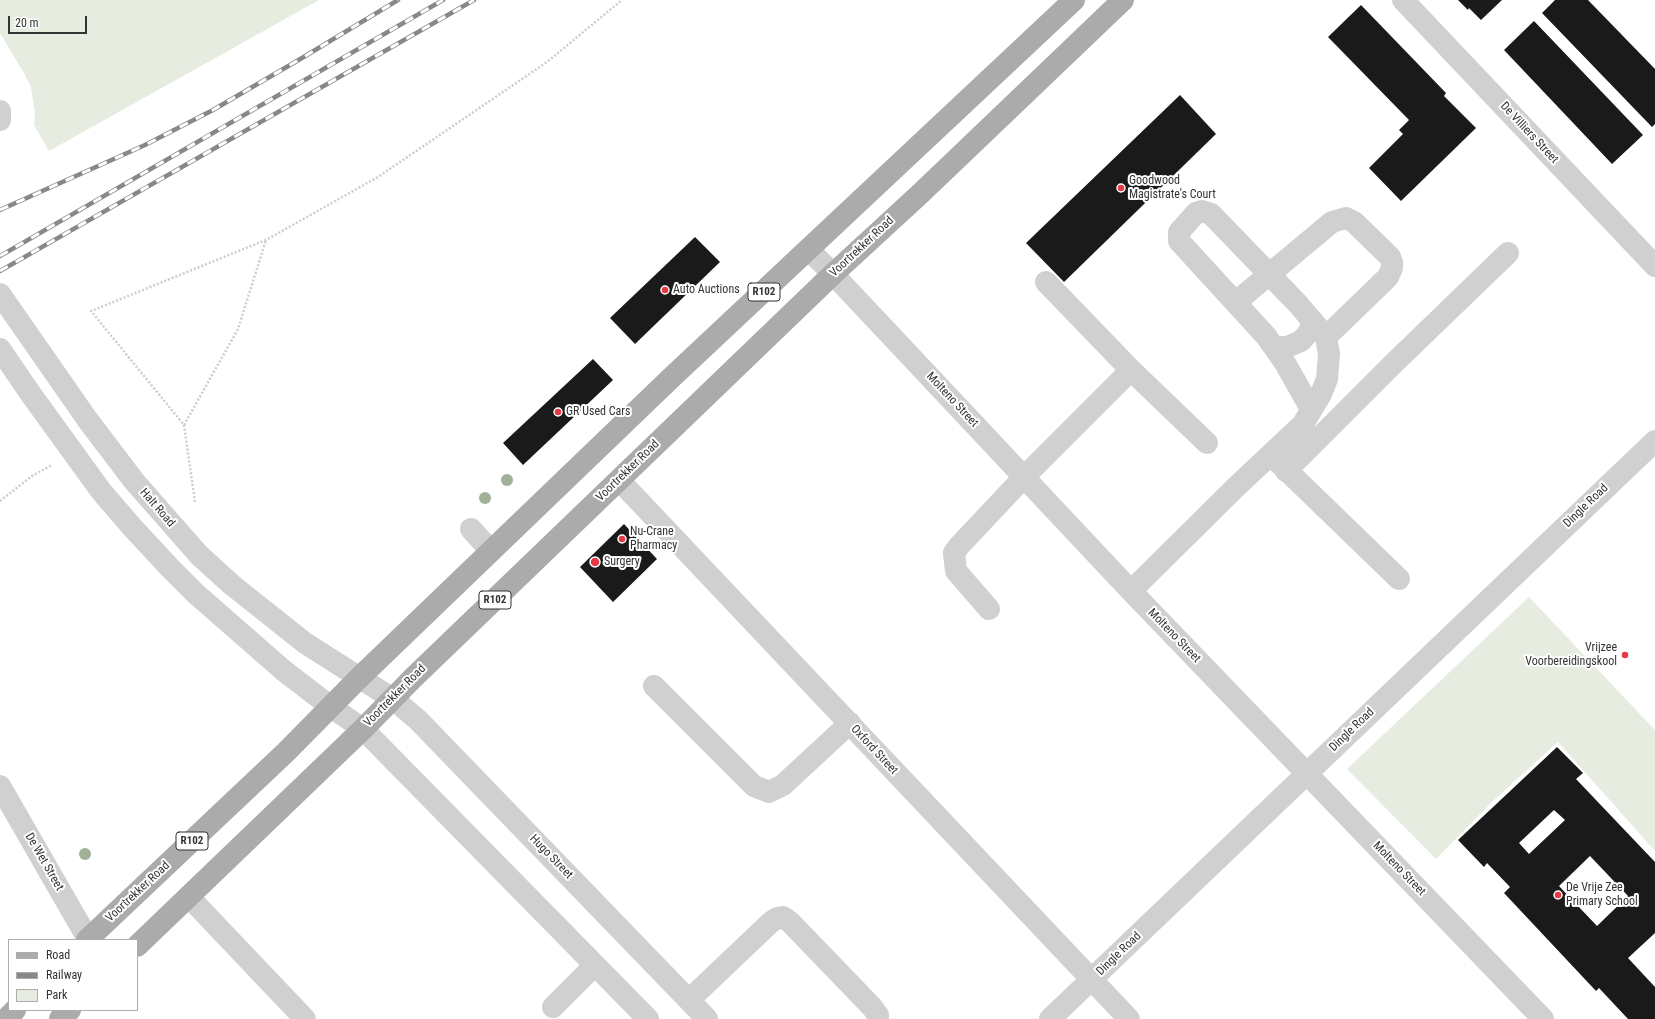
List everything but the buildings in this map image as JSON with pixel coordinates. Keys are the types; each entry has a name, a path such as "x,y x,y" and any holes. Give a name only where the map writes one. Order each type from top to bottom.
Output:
{"main road":[{"name":"Voortrekker Road","path":"88,939 286,752 360,677 671,378 897,168 1074,0"},
{"name":"Voortrekker Road","path":"138,945 833,274 920,194 1123,0"},
{"path":"897,168 920,194"},
{"path":"6,1019 14,1011"},
{"path":"60,1019 69,1011"}],"street":[{"name":"De Villiers Street","path":"1403,0 1655,266"},
{"path":"0,111 0,120"},
{"path":"1131,591 1236,487 1303,424 1321,394 1327,379 1329,354 1326,337 1270,274 1211,214 1202,211 1193,215 1179,232 1179,241 1236,302 1275,347 1311,409"},
{"path":"1236,302 1332,222 1346,218 1354,222 1390,257 1392,268 1388,277 1326,337"},
{"name":"Molteno Street","path":"809,250 1131,591 1543,1019"},
{"path":"1286,471 1393,364 1508,253"},
{"path":"1046,282 1131,370 1207,443"},
{"name":"Halt Road","path":"0,294 87,419 134,481 199,555 232,585 306,643 393,699"},
{"path":"1275,347 1288,347 1301,341 1310,331 1312,320"},
{"path":"0,350 101,491 195,593 282,670 363,729 648,1019"},
{"path":"989,609 956,571 954,553 1024,477 1131,370"},
{"name":"Dingle Road","path":"1050,1019 1655,441"},
{"path":"1271,455 1399,579"},
{"name":"Oxford Street","path":"619,480 1129,1019"},
{"path":"471,529 491,551"},
{"path":"654,686 754,786 769,792 783,785 850,724"},
{"name":"Hugo Street","path":"393,699 418,720 707,1019"},
{"name":"De Wet Street","path":"0,786 88,939"},
{"path":"189,897 305,1019"},
{"path":"689,1000 770,923 777,918 783,917 790,922 872,1007 878,1015 878,1019"},
{"path":"553,1007 595,965"}],"path":[{"path":"195,502 184,425 91,311 266,240 378,177 547,62 622,0"},
{"path":"184,425 238,329 266,240"},
{"path":"0,501 32,476 56,462"}],"green space":[{"path":"0,0 319,0 49,151 34,125 35,113 31,87 0,33"},
{"path":"1529,597 1655,730 1655,851 1558,742 1493,801 1436,859 1347,769"}],"railway":[{"path":"0,210 145,145 213,110 398,0"},
{"path":"0,256 443,0"},
{"path":"0,271 474,0"}],"place":[{"name":"Goodwood Magistrate's Court","path":"1121,188"},
{"name":"Auto Auctions","path":"665,290"},
{"name":"GR Used Cars","path":"558,412"},
{"name":"Nu-Crane Pharmacy","path":"622,539"},
{"name":"Surgery","path":"595,562"},
{"name":"Vrijzee Voorbereidingskool","path":"1625,655"},
{"name":"De Vrije Zee Primary School","path":"1558,895"}]}
